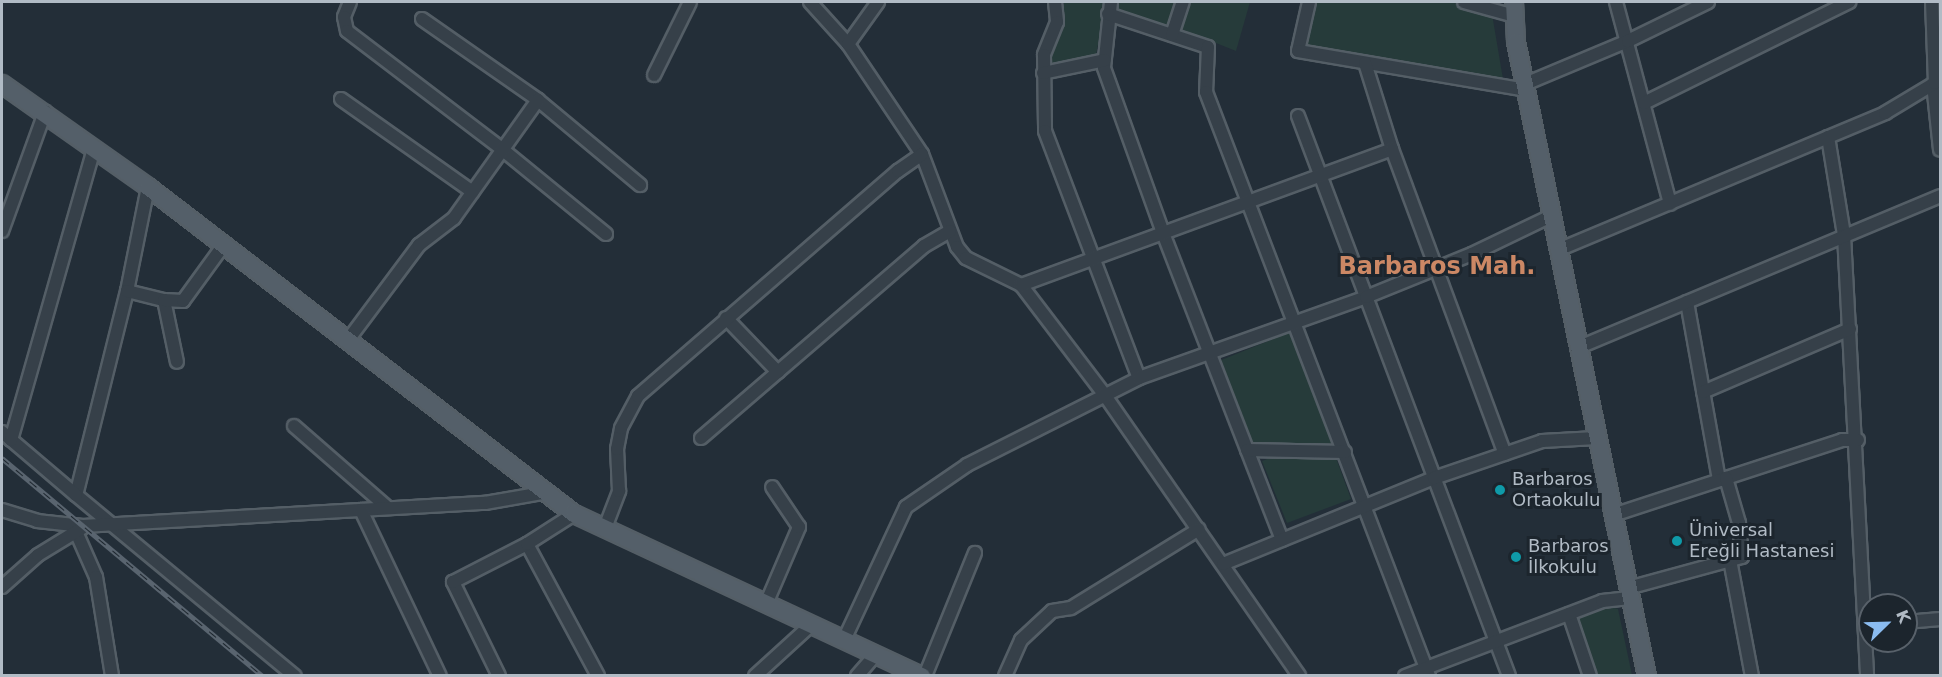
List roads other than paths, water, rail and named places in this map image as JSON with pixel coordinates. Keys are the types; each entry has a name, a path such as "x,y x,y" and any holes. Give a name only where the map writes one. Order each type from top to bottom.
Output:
{"main road":[{"path":"1515,9 1525,87 1647,675"},
{"path":"2,84 45,112 148,187 543,493 574,513 875,655 924,675"}],"street":[{"path":"351,2 344,17 347,31 503,150 606,234"},
{"path":"654,75 690,2"},
{"path":"810,2 848,44 922,154 950,231 966,258 1021,285 1104,394 1299,675"},
{"path":"848,44 878,2"},
{"path":"1055,2 1057,21 1044,55 1046,131 1139,378"},
{"path":"1111,2 1105,60 1119,112 1209,354 1282,540"},
{"path":"1172,35 1183,2"},
{"path":"1309,2 1298,51 1525,87 1708,2"},
{"path":"1464,2 1515,9"},
{"path":"1616,2 1670,204"},
{"path":"1677,2 1679,15"},
{"path":"1644,103 1849,2"},
{"path":"1932,2 1933,84 1941,150"},
{"path":"1108,14 1208,47 1206,92 1366,506 1427,672"},
{"path":"422,20 538,100 640,185"},
{"path":"1043,73 1105,60"},
{"path":"1365,63 1392,149 1505,454"},
{"path":"1558,250 1885,113 1933,84"},
{"path":"341,99 473,192"},
{"path":"348,340 419,245 454,218 538,100"},
{"path":"2,231 45,112"},
{"path":"1298,116 1509,675"},
{"path":"1828,137 1844,235 1866,593"},
{"path":"94,148 6,436 295,675"},
{"path":"1021,285 1249,199 1392,149"},
{"path":"605,528 619,492 617,448 621,428 638,396 726,318 922,154"},
{"path":"76,495 127,291 148,187"},
{"path":"1578,348 1941,196"},
{"path":"844,640 906,507 967,465 1139,378 1366,297 1437,269 1551,216"},
{"path":"700,438 924,246 950,231"},
{"path":"127,291 164,300 183,301 223,246"},
{"path":"164,300 177,362"},
{"path":"1405,675 1427,672 1496,641 1569,614 1742,557 1739,523 1722,479 1703,392 1688,302"},
{"path":"726,318 778,372"},
{"path":"1703,392 1850,329"},
{"path":"294,426 387,507"},
{"path":"1223,564 1434,478 1542,441 1596,438"},
{"path":"1613,515 1842,440 1858,440"},
{"path":"1247,450 1345,452"},
{"path":"766,604 799,527 772,488"},
{"path":"2,587 38,555 80,530 114,523 485,503 543,493"},
{"path":"2,510 37,521 80,530"},
{"path":"361,510 440,675"},
{"path":"499,675 453,582 526,544 574,513"},
{"path":"1005,675 1021,640 1052,612 1071,608 1199,529"},
{"path":"80,530 96,578 112,675"},
{"path":"526,544 598,675"},
{"path":"924,675 975,553"},
{"path":"1730,560 1752,675"},
{"path":"1569,614 1590,675"},
{"path":"1918,621 1941,619"},
{"path":"755,675 812,624"},
{"path":"1867,653 1867,675"},
{"path":"857,675 875,655"}],"railway":[{"path":"2,458 263,676"}],"place":[{"name":"Barbaros Ortaokulu","path":"1500,490"},
{"name":"Üniversal Ereğli Hastanesi","path":"1677,541"},
{"name":"Barbaros İlkokulu","path":"1516,557"}],"district":[{"name":"Barbaros Mah.","path":"1437,267"}]}
